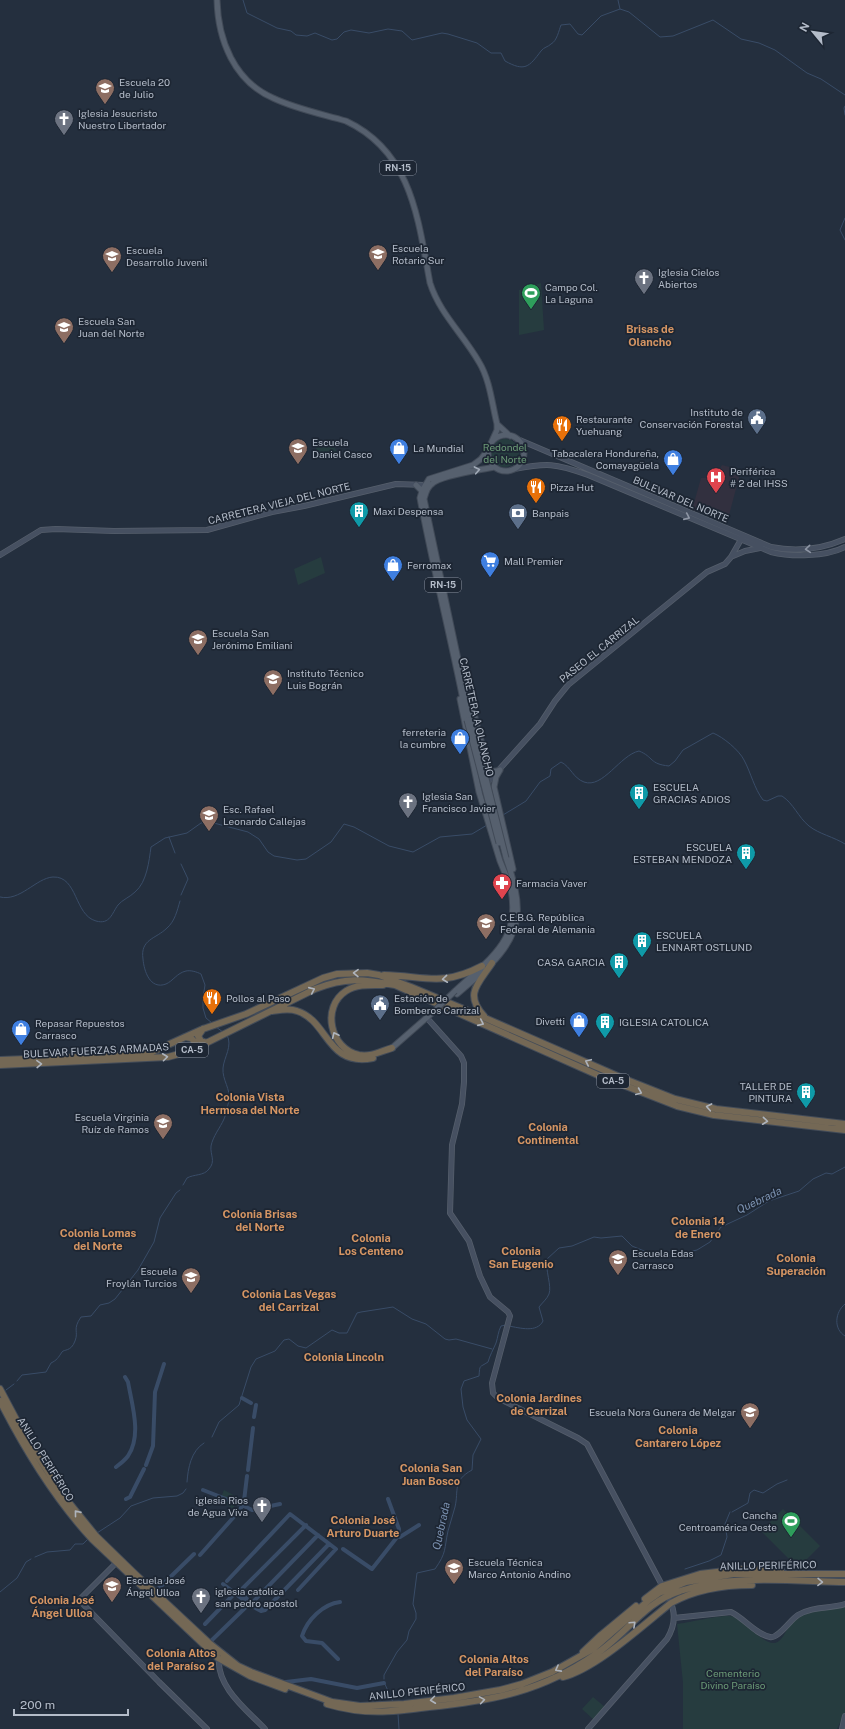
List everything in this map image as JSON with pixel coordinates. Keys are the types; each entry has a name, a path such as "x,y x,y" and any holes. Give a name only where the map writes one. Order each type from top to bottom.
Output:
{"highway":[{"path":"485,1018 476,1006 474,993 479,981 492,963"},
{"path":"380,975 444,979 466,975 482,966"},
{"name":"BULEVAR FUERZAS ARMADAS","path":"0,1060 141,1054 161,1049 202,1029 246,1014 323,978 349,973 367,973 380,975 675,1099 716,1109 845,1124"},
{"name":"BULEVAR FUERZAS ARMADAS","path":"0,1065 161,1058 190,1051 315,989 334,982 352,979 369,980 395,985 663,1102 714,1115 845,1130"},
{"path":"392,1048 370,1055 353,1053 346,1050 337,1040 333,1032 331,1020 333,1007 336,1001 346,991 360,986 395,985"},
{"path":"267,1012 290,1009 301,1012 316,1023 326,1040 336,1049 353,1058 360,1060 372,1059 392,1048"},
{"path":"202,1029 198,1036 201,1041 207,1043"},
{"path":"184,1037 191,1038 195,1042 190,1051"},
{"name":"ANILLO PERIFÉRICO","path":"0,1389 26,1438 46,1470 62,1494 96,1536 220,1656 251,1672 332,1702 360,1706 404,1704 454,1698 500,1690 522,1684 552,1672 577,1659 609,1637 649,1600 672,1587 686,1582 718,1575 845,1574"},
{"name":"ANILLO PERIFÉRICO","path":"0,1401 28,1452 60,1500 78,1524 116,1563 220,1656 238,1670 260,1680 329,1705 364,1712 415,1709 502,1697 554,1679 597,1654 657,1602 679,1591 720,1582 845,1582"},
{"path":"577,1659 601,1635 662,1586 686,1577 724,1570 778,1570 792,1574"},
{"path":"554,1679 572,1674 602,1656 670,1601 726,1585 776,1585 795,1581"}],"main road":[{"name":"RN-15","path":"217,0 222,38 227,50 238,70 254,86 273,98 346,121 356,126 386,151 403,176 411,195 430,283 434,295 445,315 480,363 488,384 498,424 497,430 488,450"},
{"name":"RN-15","path":"494,467 505,471 514,469 521,462 523,451 522,446 498,424"},
{"path":"492,441 501,436 513,437"},
{"path":"488,450 489,460 494,467"},
{"name":"CARRETERA A OLANCHO","path":"463,684 439,594 420,498 429,479 473,465 481,459 488,450"},
{"name":"CARRETERA A OLANCHO","path":"392,1048 499,956 514,931 517,919 519,902 504,858 469,719 459,664 424,499 426,490 434,481 494,467"},
{"path":"416,485 422,491"},
{"path":"463,684 476,717 488,767 494,772 500,770"},
{"path":"463,684 459,695 479,792 500,861 512,881"},
{"path":"500,770 492,782 512,866 512,881"},
{"name":"CARRETERA A OLANCHO","path":"456,992 495,953 511,926 514,904 512,881"}],"street":[{"name":"BULEVAR DEL NORTE","path":"513,437 742,538 760,548 778,554 817,554 845,547"},
{"name":"BULEVAR DEL NORTE","path":"514,469 546,464 560,465 742,538 771,546 795,550 834,544 845,539"},
{"name":"CARRETERA VIEJA DEL NORTE","path":"0,555 41,530 207,530 226,526 260,515 396,484 425,485"},
{"name":"PASEO EL CARRIZAL","path":"500,770 540,724 555,700 568,685 707,572 724,565 731,557 742,538"},
{"name":"PASEO EL CARRIZAL","path":"731,557 745,551 760,548"},
{"path":"479,792 492,782"},
{"path":"427,1018 461,1056 464,1063 462,1104 452,1145 450,1215 469,1241 480,1276 488,1294 492,1300 509,1314 509,1321 492,1383 493,1393 498,1398 587,1444 662,1586"},
{"path":"116,1563 79,1600 207,1729"},
{"path":"588,1729 667,1639 672,1630 674,1618 670,1601"},
{"path":"674,1618 731,1612 763,1635 772,1638 777,1636 789,1622 810,1609 845,1604"},
{"path":"220,1656 220,1671 226,1685 265,1729"},
{"path":"842,1729 845,1716"}],"shaded area":[{"name":"Periférica # 2 del IHSS","path":"722,465 741,470 728,519 692,510 701,478 715,477"}],"green space":[{"name":"Campo Col. La Laguna","path":"541,283 544,330 519,335 519,290"},
{"path":"330,439 337,452 322,460 315,446"},
{"name":"Redondel del Norte","path":"505,439 511,440 515,443 518,447 518,459 515,463 511,466 505,467 499,466 495,463 492,459 491,453 492,447 495,443 499,440"},
{"path":"321,557 325,573 298,585 294,569"},
{"path":"224,1490 239,1498 233,1509 220,1500"},
{"name":"Cancha Centroamérica Oeste","path":"783,1509 820,1546 798,1568 761,1531"},
{"name":"Cementerio Divino Paraíso","path":"845,1606 845,1712 837,1729 683,1729 683,1683 677,1624 730,1616 734,1617 760,1637 771,1643 775,1643 781,1640 793,1622 805,1614"},
{"path":"593,1697 605,1707 594,1720 582,1709"}],"waterway":[{"path":"243,0 247,13 277,28 291,31 296,35 307,36 315,33 332,40 337,39 344,32 351,30 369,33 388,29 402,31 412,40 442,33 477,43 491,53 501,53 505,61 522,67 530,64 542,50 553,43 561,25 570,24 578,34 582,35 601,16 620,9 629,12 660,37 673,36 713,20 741,39 759,43 775,50 807,73 821,79 845,95"},
{"name":"Quebrada","path":"618,0 620,9"},
{"name":"Quebrada","path":"845,106 845,115"},
{"name":"Quebrada","path":"845,218 840,230 845,240"},
{"path":"503,815 526,801 540,782 550,776 551,769 561,762 580,780 591,783 598,781 625,759 639,751 658,764 669,766 675,761 683,750 713,733 730,744 742,756 757,791 763,800 767,801 778,796 782,796 790,803 809,826 845,844"},
{"path":"0,897 7,898 14,896 47,878 61,878 72,889 79,904 89,917 101,922 108,920 118,905 135,892 142,883 147,871 151,847 165,838 187,833 201,823 210,822 248,832 259,839 268,852 274,856 297,860 306,859 331,842 344,824 354,827 389,846 413,852 440,837 472,834 487,825"},
{"path":"169,837 175,853"},
{"path":"181,864 188,879 181,895"},
{"path":"180,901 170,925 163,932 146,943 144,947 143,959 146,974 152,982 160,985 168,983 180,973 186,971 194,971 201,974 205,985 203,1008 206,1018 212,1023"},
{"path":"216,1027 223,1032"},
{"path":"183,1185 187,1178 207,1171 212,1163 212,1142 225,1117 229,1101 229,1092 223,1072 229,1047 229,1039 227,1035"},
{"name":"Quebrada","path":"509,1326 528,1329 537,1327 543,1321 539,1307 547,1298 550,1291 547,1259 559,1248 572,1246 594,1237 601,1238 622,1236 632,1246 654,1255 671,1256 697,1250 710,1242 721,1227 747,1215 769,1201 799,1191 813,1179 826,1173 832,1174 845,1167"},
{"path":"17,1381 22,1375 46,1372 51,1363 55,1361 63,1351 72,1347 76,1338 78,1321 81,1317 91,1316 100,1305 109,1303 115,1299 138,1270 154,1242 160,1218 176,1193 180,1190"},
{"path":"845,1304 837,1316 837,1325 841,1333 845,1336"},
{"path":"212,1437 219,1422 239,1405 251,1367 256,1359 275,1351 284,1340 289,1339 298,1346 306,1348 332,1330 339,1333 347,1333 357,1313 393,1307 412,1319 426,1324 445,1339 456,1339 492,1349"},
{"name":"Quebrada","path":"384,1679 384,1675 397,1652 407,1640 409,1631 416,1619 413,1604 417,1573 435,1569 442,1558 455,1507 459,1482 461,1478 472,1470 473,1455 481,1439 467,1420 463,1407 461,1389 464,1381 479,1376 480,1367 488,1362 501,1326 506,1325"},
{"path":"146,1465 153,1446 155,1392 164,1364"},
{"path":"116,1467 128,1456 134,1439 135,1420 128,1382 125,1377"},
{"path":"6,1390 14,1384"},
{"path":"242,1398 251,1403"},
{"path":"254,1417 256,1405"},
{"path":"248,1470 253,1428"},
{"path":"187,1482 189,1466 193,1455 204,1443"},
{"path":"126,1499 130,1497 144,1469"},
{"path":"200,1555 240,1510 244,1501 247,1476"},
{"path":"732,1512 748,1503 750,1493 754,1490 763,1493 777,1484 787,1480"},
{"path":"97,1533 120,1518 131,1506 153,1498 177,1496 183,1493 186,1489"},
{"path":"203,1490 239,1504"},
{"path":"388,1499 399,1529 398,1536"},
{"path":"242,1505 252,1510 280,1504"},
{"path":"685,1569 709,1561 721,1555 727,1537 725,1524 730,1512"},
{"path":"227,1581 290,1514 336,1549 298,1590"},
{"path":"247,1599 239,1592 306,1525"},
{"path":"343,1549 372,1569 398,1536 400,1537 419,1525"},
{"path":"318,1535 252,1603 265,1610 329,1544"},
{"path":"35,1557 47,1552 70,1550 75,1544 83,1544 88,1539"},
{"path":"158,1589 194,1554"},
{"path":"0,1592 17,1578 26,1562 31,1559"},
{"path":"223,1584 250,1605 261,1611 265,1610"},
{"path":"205,1624 235,1593"},
{"path":"338,1659 322,1643 306,1641 302,1636 304,1630 316,1614 322,1609 334,1603 340,1602"},
{"path":"212,1640 248,1605"},
{"path":"286,1682 311,1679 357,1688 384,1683"},
{"name":"Quebrada","path":"384,1682 393,1702"},
{"name":"Quebrada","path":"398,1714 399,1729"}],"place":[{"name":"Escuela 20 de Julio","path":"105,105"},
{"name":"Iglesia Jesucristo Nuestro Libertador","path":"64,136"},
{"name":"Escuela Rotario Sur","path":"378,271"},
{"name":"Escuela Desarrollo Juvenil","path":"112,273"},
{"name":"Iglesia Cielos Abiertos","path":"644,295"},
{"name":"Campo Col. La Laguna","path":"531,310"},
{"name":"Escuela San Juan del Norte","path":"64,344"},
{"name":"Instituto de Conservación Forestal","path":"757,435"},
{"name":"Restaurante Yuehuang","path":"562,442"},
{"name":"Escuela Daniel Casco","path":"298,465"},
{"name":"La Mundial","path":"399,465"},
{"name":"Tabacalera Hondureña, Comayagüela","path":"673,476"},
{"name":"Periférica # 2 del IHSS","path":"716,494"},
{"name":"Pizza Hut","path":"536,504"},
{"name":"Maxi Despensa","path":"359,528"},
{"name":"Banpais","path":"518,530"},
{"name":"Mall Premier","path":"490,578"},
{"name":"Ferromax","path":"393,582"},
{"name":"Escuela San Jerónimo Emiliani","path":"198,656"},
{"name":"Instituto Técnico Luis Bográn","path":"273,696"},
{"name":"ferreteria la cumbre","path":"460,755"},
{"name":"ESCUELA GRACIAS ADIOS","path":"639,810"},
{"name":"Iglesia San Francisco Javier","path":"408,819"},
{"name":"Esc. Rafael Leonardo Callejas","path":"209,832"},
{"name":"ESCUELA ESTEBAN MENDOZA","path":"746,870"},
{"name":"Farmacia Vaver","path":"502,900"},
{"name":"C.E.B.G. República Federal de Alemania","path":"486,940"},
{"name":"ESCUELA LENNART OSTLUND","path":"642,958"},
{"name":"CASA GARCIA","path":"619,979"},
{"name":"Pollos al Paso","path":"212,1015"},
{"name":"Estación de Bomberos Carrizal","path":"380,1021"},
{"name":"Divetti","path":"579,1038"},
{"name":"IGLESIA CATOLICA","path":"605,1039"},
{"name":"Repasar Repuestos Carrasco","path":"21,1046"},
{"name":"TALLER DE PINTURA","path":"806,1109"},
{"name":"Escuela Virginia Ruíz de Ramos","path":"163,1140"},
{"name":"Escuela Edas Carrasco","path":"618,1276"},
{"name":"Escuela Froylán Turcios","path":"191,1294"},
{"name":"Escuela Nora Gunera de Melgar","path":"750,1429"},
{"name":"iglesia Rios de Agua Viva","path":"262,1523"},
{"name":"Cancha Centroamérica Oeste","path":"791,1538"},
{"name":"Escuela Técnica Marco Antonio Andino","path":"454,1585"},
{"name":"Escuela José Ángel Ulloa","path":"112,1603"},
{"name":"iglesia catolica san pedro apostol","path":"201,1614"}],"district":[{"name":"Brisas de Olancho","path":"650,335"},
{"name":"Colonia Vista Hermosa del Norte","path":"250,1103"},
{"name":"Colonia Continental","path":"548,1133"},
{"name":"Colonia Brisas del Norte","path":"260,1220"},
{"name":"Colonia 14 de Enero","path":"698,1227"},
{"name":"Colonia Lomas del Norte","path":"98,1239"},
{"name":"Colonia Los Centeno","path":"371,1244"},
{"name":"Colonia San Eugenio","path":"521,1257"},
{"name":"Colonia Superación","path":"796,1264"},
{"name":"Colonia Las Vegas del Carrizal","path":"289,1300"},
{"name":"Colonia Lincoln","path":"344,1357"},
{"name":"Colonia Jardines de Carrizal","path":"539,1404"},
{"name":"Colonia Cantarero López","path":"678,1436"},
{"name":"Colonia San Juan Bosco","path":"431,1474"},
{"name":"Colonia José Arturo Duarte","path":"363,1526"},
{"name":"Colonia José Ángel Ulloa","path":"62,1606"},
{"name":"Colonia Altos del Paraíso 2","path":"181,1659"},
{"name":"Colonia Altos del Paraíso","path":"494,1665"}]}
